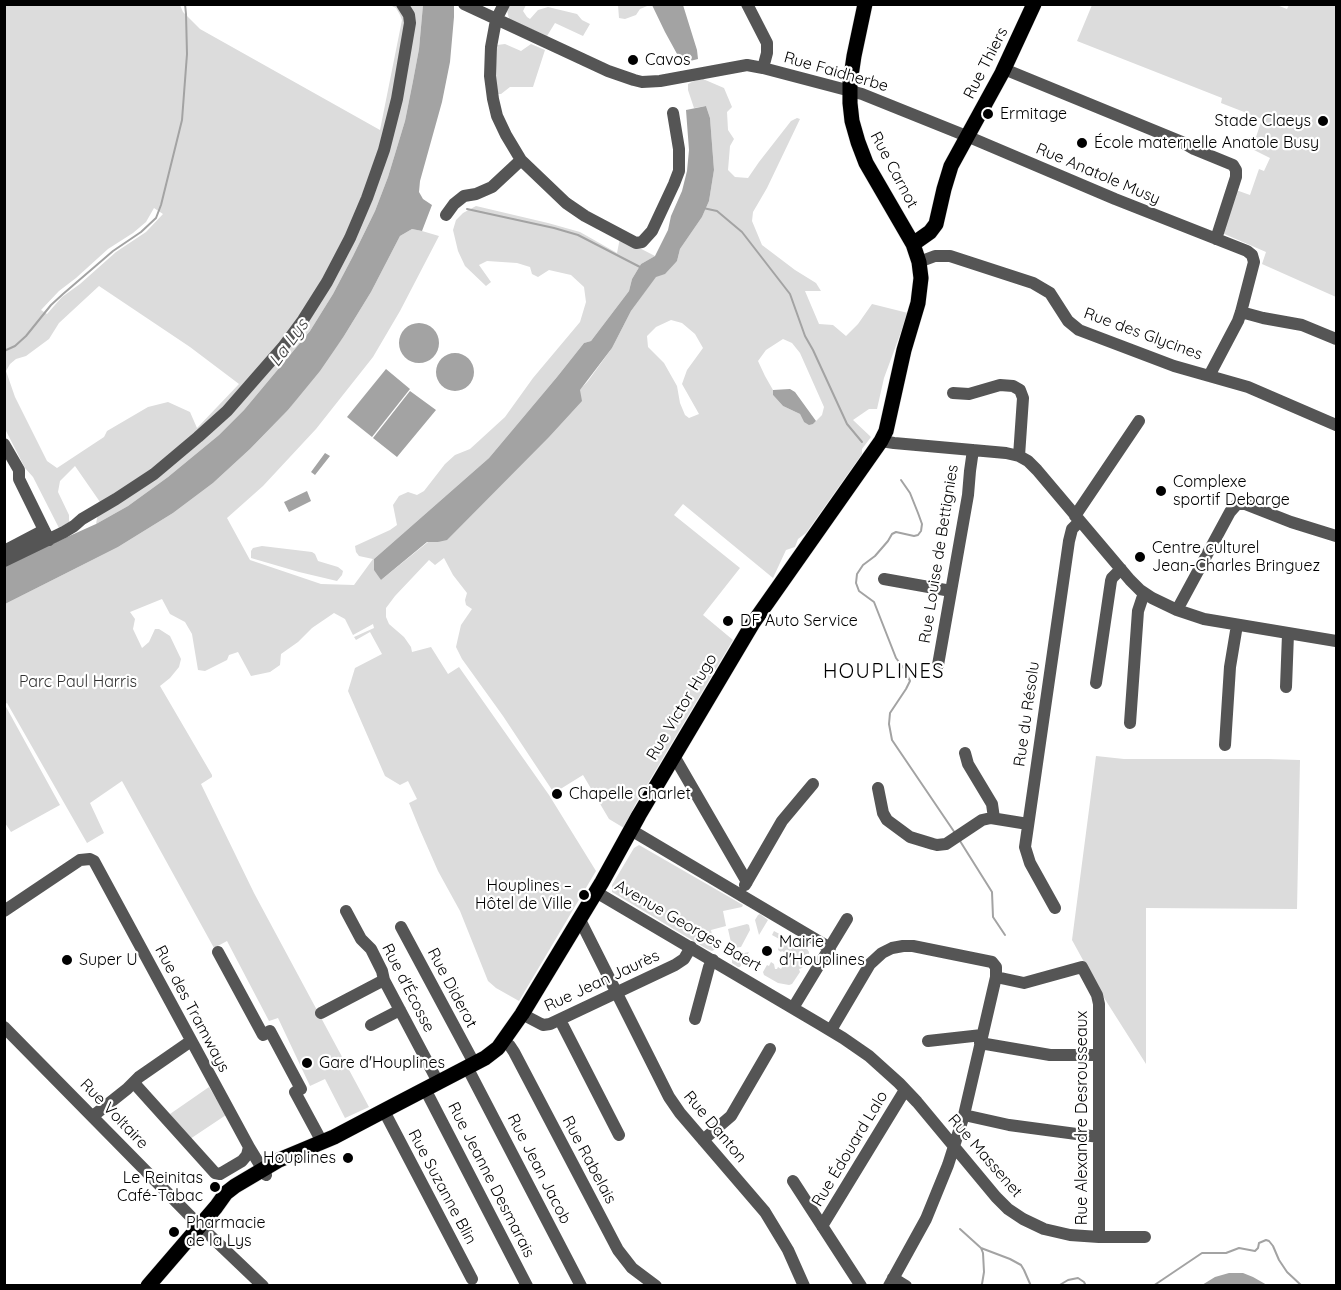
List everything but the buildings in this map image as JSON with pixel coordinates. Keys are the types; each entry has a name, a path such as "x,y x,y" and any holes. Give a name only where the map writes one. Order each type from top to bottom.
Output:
{"main road":[{"name":"Rue Carnot","path":"865,4 854,56 850,91 852,121 861,152 913,244 921,278"},
{"name":"Rue Thiers","path":"913,244 930,232 936,224 949,171 1004,69 1034,4"},
{"name":"Rue Victor Hugo","path":"148,1286 203,1220 264,1172 285,1165 304,1150 471,1065 490,1054 503,1041 522,1014 596,892 759,615 881,441 886,431 904,350 918,303 921,278"}],"street":[{"path":"4,551 74,526 154,474 227,411 283,347 303,320 327,282 350,238 384,150 397,99 410,23 409,15 402,4"},
{"name":"Rue Faidherbe","path":"464,4 608,71 634,80 660,81 741,66 753,66 866,95 969,137"},
{"path":"504,4 496,20 491,47 490,76 497,116 506,135 521,160 566,203 585,216 636,243 642,242 652,231 679,171 679,149 673,113"},
{"path":"747,4 767,43 763,68"},
{"path":"1004,69 1233,165 1236,177 1216,239"},
{"name":"Rue Anatole Musy","path":"969,137 1247,251 1253,257 1254,262 1241,312"},
{"path":"446,215 464,196 492,187 521,160"},
{"name":"Rue des Glycines","path":"919,262 946,255 1033,283 1050,293 1065,318 1075,328 1174,366 1248,387 1336,425"},
{"path":"1209,376 1241,312 1302,325 1336,339"},
{"path":"953,393 969,394 1000,385 1013,386 1020,390 1023,398 1018,456"},
{"name":"Rue du Résolu","path":"1055,908 1025,847 1069,541 1077,519 1139,421"},
{"path":"881,441 1018,456 1028,461 1037,470 1121,569 1144,593 1157,601 1204,619 1336,641"},
{"path":"4,444 19,470 20,479 46,535"},
{"name":"Rue Louise de Bettignies","path":"938,664 968,495 973,450"},
{"path":"1177,610 1230,512 1238,504 1245,504 1336,536"},
{"path":"4,561 46,535"},
{"path":"1096,683 1111,581 1121,569"},
{"path":"884,579 951,591"},
{"path":"1130,723 1138,611 1144,593"},
{"path":"1225,745 1230,668 1237,625"},
{"path":"1286,687 1288,634"},
{"path":"964,753 992,804 994,818"},
{"path":"675,756 747,882"},
{"path":"740,894 782,821 813,784"},
{"path":"878,788 884,818 915,839 938,845 951,841 982,820 994,818 1028,824"},
{"path":"631,830 830,948"},
{"name":"Rue des Tramways","path":"4,911 80,861 90,859 95,863 264,1172"},
{"name":"Avenue Georges Baert","path":"596,892 831,1030"},
{"name":"Rue d'Écosse","path":"346,911 361,939 371,949 382,971 431,1086"},
{"name":"Rue Danton","path":"579,918 669,1097 680,1113 765,1212 784,1242 804,1286"},
{"path":"793,1008 847,919"},
{"name":"Rue Diderot","path":"401,927 471,1065"},
{"path":"831,1030 870,964 892,948 913,946 992,963 997,969 964,1115 954,1147 930,1210 891,1282 906,1286"},
{"name":"Rue Jean Jaurès","path":"522,1014 543,1025 550,1024 680,962 691,947"},
{"path":"218,952 263,1035 270,1031 301,1089 295,1092 322,1142"},
{"path":"695,1019 713,960"},
{"name":"Rue Alexandre Desrousseaux","path":"996,977 1024,983 1082,967 1095,991 1098,1000 1099,1055 1099,1237"},
{"path":"321,1013 384,980"},
{"path":"371,1025 400,1010"},
{"path":"560,1020 618,1135"},
{"name":"Rue Voltaire","path":"4,1026 93,1116 203,1220 263,1286"},
{"name":"Rue Massenet","path":"831,1030 869,1056 906,1090 996,1197 1023,1219 1037,1227 1060,1234 1145,1237"},
{"path":"928,1041 981,1039 1050,1055 1099,1055"},
{"path":"93,1116 139,1077 191,1041"},
{"name":"Rue Rabelais","path":"503,1041 514,1052 618,1250 632,1268 656,1286"},
{"path":"703,1140 731,1116 770,1049"},
{"name":"Rue Jean Jacob","path":"471,1065 580,1286"},
{"path":"134,1083 215,1173 220,1174 242,1161 249,1147"},
{"name":"Rue Jeanne Desmarais","path":"431,1086 527,1286"},
{"name":"Rue Édouard Lalo","path":"822,1226 906,1090"},
{"name":"Rue Suzanne Blin","path":"384,1111 472,1279"},
{"path":"964,1115 1009,1125 1099,1137"},
{"path":"793,1181 861,1286"}],"green space":[{"path":"652,4 640,9 636,15 625,19 619,18 618,5"},
{"path":"1274,4 1287,9 1289,5 1336,5 1336,297 1262,264 1266,252 1222,233 1236,190 1250,195 1259,169 1264,171 1270,158 1252,149 1262,119 1221,103 1222,98 1077,41 1092,5"},
{"path":"4,5 180,5 183,12 200,29 380,130 402,20 396,8 390,5 423,5 419,49 405,121 375,211 333,294 310,331 244,410 219,435 168,477 128,506 96,524 100,502 75,466 60,481 58,492 69,515 69,522 59,528 5,429","holes":["154,208 163,214 146,232 116,252 62,297 47,314 41,310 59,291 108,249 146,222","99,286 190,347 239,384 197,428 190,412 168,402 148,407 107,431 104,437 57,468 47,461 15,397 6,371 16,359 26,356 49,339 59,323"]},
{"path":"509,5 526,5 523,11 530,19 538,10 548,7 577,14 590,24 583,36 555,23 547,36 509,19 507,10"},
{"path":"505,44 521,51 531,44 545,50 533,87 510,87 501,94 497,94 495,82 497,45"},
{"name":"Parc Paul Harris","path":"703,79 724,88 732,107 727,112 728,130 734,139 730,146 728,170 735,177 748,178 791,121 800,119 753,212 752,221 762,245 816,283 821,291 805,291 819,324 833,325 846,336 872,304 908,313 884,378 877,409 869,409 853,420 871,437 862,449 862,454 806,533 798,539 795,547 786,550 773,578 683,504 674,515 740,568 703,615 733,640 635,805 624,828 609,819 583,775 554,793 462,659 456,647 461,625 472,609 466,605 467,593 453,575 444,558 435,565 429,560 386,608 389,624 404,637 412,652 431,647 448,674 459,667 549,795 596,871 519,1001 488,981 460,911 438,871 409,803 417,799 408,781 400,785 385,776 348,691 355,668 382,654 370,632 356,640 354,637 374,628 373,624 353,635 345,619 334,613 281,654 280,665 270,672 251,676 238,652 229,655 227,660 205,671 198,670 192,634 185,622 170,614 162,599 130,612 135,619 133,629 142,648 149,642 155,629 159,629 170,636 181,659 179,667 160,686 212,775 201,784 254,893 369,1107 345,1118 325,1079 310,1086 278,1018 269,1021 227,941 214,948 122,781 90,803 104,833 87,843 7,703 5,704 5,604 118,547 173,513 213,483 250,449 288,410 344,336 371,292 400,236 412,229 439,236 373,357 316,429 263,486 227,518 250,560 321,584 354,585 373,559 359,556 355,546 397,525 393,505 399,496 408,492 417,495 424,491 445,464 455,455 470,449 505,417 533,378 580,322 586,302 584,287 571,275 549,270 538,277 532,274 530,267 517,263 487,261 479,265 491,282 486,286 465,266 458,251 453,230 456,220 476,206 580,232 617,253 620,238 655,256 641,264 632,279 629,291 591,341 584,343 489,458 374,559 381,580 428,542 438,542 588,381 612,348 631,311 656,276 677,261 680,249 702,217 709,201 714,170 710,118 706,106 694,108 688,90 688,84","holes":["671,320 682,323 695,334 703,348 687,370 682,384 699,414 689,418 685,415 677,386 664,363 648,347 647,336 656,327","783,339 792,343 800,353 824,407 822,415 813,424 804,422 800,414 783,406 773,395 773,390 758,361 766,350"]},
{"path":"262,546 312,552 318,561 338,567 343,571 342,575 337,581 251,558 253,548"},
{"path":"5,705 60,805 11,832 5,823"},
{"path":"1096,756 1124,759 1300,760 1297,909 1146,908 1146,1064 1101,993 1072,940"},
{"path":"639,845 743,905 723,911 726,926 711,930 714,950 707,949 612,892 612,885 634,848"},
{"path":"760,914 768,920 759,935 755,920"},
{"path":"747,924 750,930 741,947 732,947 728,929"},
{"path":"774,931 809,952 802,968 799,969 800,972 789,985 778,983 764,975 763,972 771,962 775,969 778,967 781,969 789,955 778,950 781,940 772,935"},
{"path":"749,952 740,967 732,963 735,955"},
{"path":"209,1087 226,1115 190,1139 170,1114"}],"shaded area":[{"path":"423,5 454,5 454,17 450,62 442,102 420,181 419,192 423,199 432,205 422,231 412,229 400,236 371,292 320,371 288,410 213,483 173,513 118,547 5,604 5,565 96,524 128,506 168,477 219,435 244,410 310,331 353,256 375,211 388,177 405,121 419,49"},
{"path":"652,5 683,5 698,59 682,63"},
{"path":"706,106 710,118 714,170 709,201 702,217 680,249 677,261 665,274 656,277 631,311 612,348 580,390 582,401 447,540 427,542 381,580 374,570 374,559 489,458 584,343 591,341 629,291 632,279 641,264 655,256 668,230 687,171 689,150 686,110"},
{"path":"419,323 433,329 439,343 433,357 419,363 405,357 399,343 405,329"},
{"path":"455,353 462,354 468,359 473,365 473,379 468,385 462,390 455,391 448,390 442,385 437,379 436,372 437,365 442,359 448,354"},
{"path":"386,369 410,389 372,437 347,417"},
{"path":"790,389 795,392 816,421 813,424 809,425 804,422 800,414 783,406 773,395 773,390"},
{"path":"410,391 436,410 397,457 373,438"},
{"path":"325,453 330,456 315,475 311,472"},
{"path":"307,491 311,501 289,512 284,502"},
{"path":"1229,1273 1243,1273 1267,1285 1202,1285 1215,1277"}],"waterway":[{"path":"4,351 15,346 26,336 63,294 156,218 182,120 187,54 185,4"},
{"path":"703,208 717,211 742,232 790,294 805,336 847,424 862,442"},
{"path":"467,209 578,235 640,267"},
{"path":"901,480 910,493 918,513 922,524 921,531 914,536 896,532 892,534 875,556 863,565 857,574 856,583 859,591 874,602 896,658 910,681 890,713 889,724 892,740 955,833"},
{"path":"960,841 992,892 993,917 1005,935"},
{"path":"960,1229 981,1248 983,1253 984,1272 982,1284 979,1286"},
{"path":"1153,1286 1202,1253 1226,1253 1239,1248 1255,1251 1259,1243 1266,1240 1273,1246 1287,1272 1302,1286"},
{"path":"981,1248 1021,1265 1031,1286"},
{"path":"1058,1286 1068,1280 1078,1278 1086,1286"}],"place":[{"name":"Cavos","path":"633,60"},
{"name":"Ermitage","path":"988,114"},
{"name":"Stade Claeys","path":"1323,121"},
{"name":"École maternelle Anatole Busy","path":"1082,143"},
{"name":"Complexe sportif Debarge","path":"1161,491"},
{"name":"Centre culturel Jean-Charles Bringuez","path":"1140,557"},
{"name":"DF Auto Service","path":"728,621"},
{"name":"Chapelle Charlet","path":"557,794"},
{"name":"Houplines – Hôtel de Ville","path":"584,895"},
{"name":"Mairie d'Houplines","path":"767,951"},
{"name":"Super U","path":"67,960"},
{"name":"Gare d'Houplines","path":"307,1063"},
{"name":"Houplines","path":"348,1158"},
{"name":"Le Reinitas Café-Tabac","path":"215,1187"},
{"name":"Pharmacie de la Lys","path":"174,1232"}],"district":[{"name":"HOUPLINES","path":"884,672"}],"water label":[{"name":"La Lys","path":"289,343"}]}
